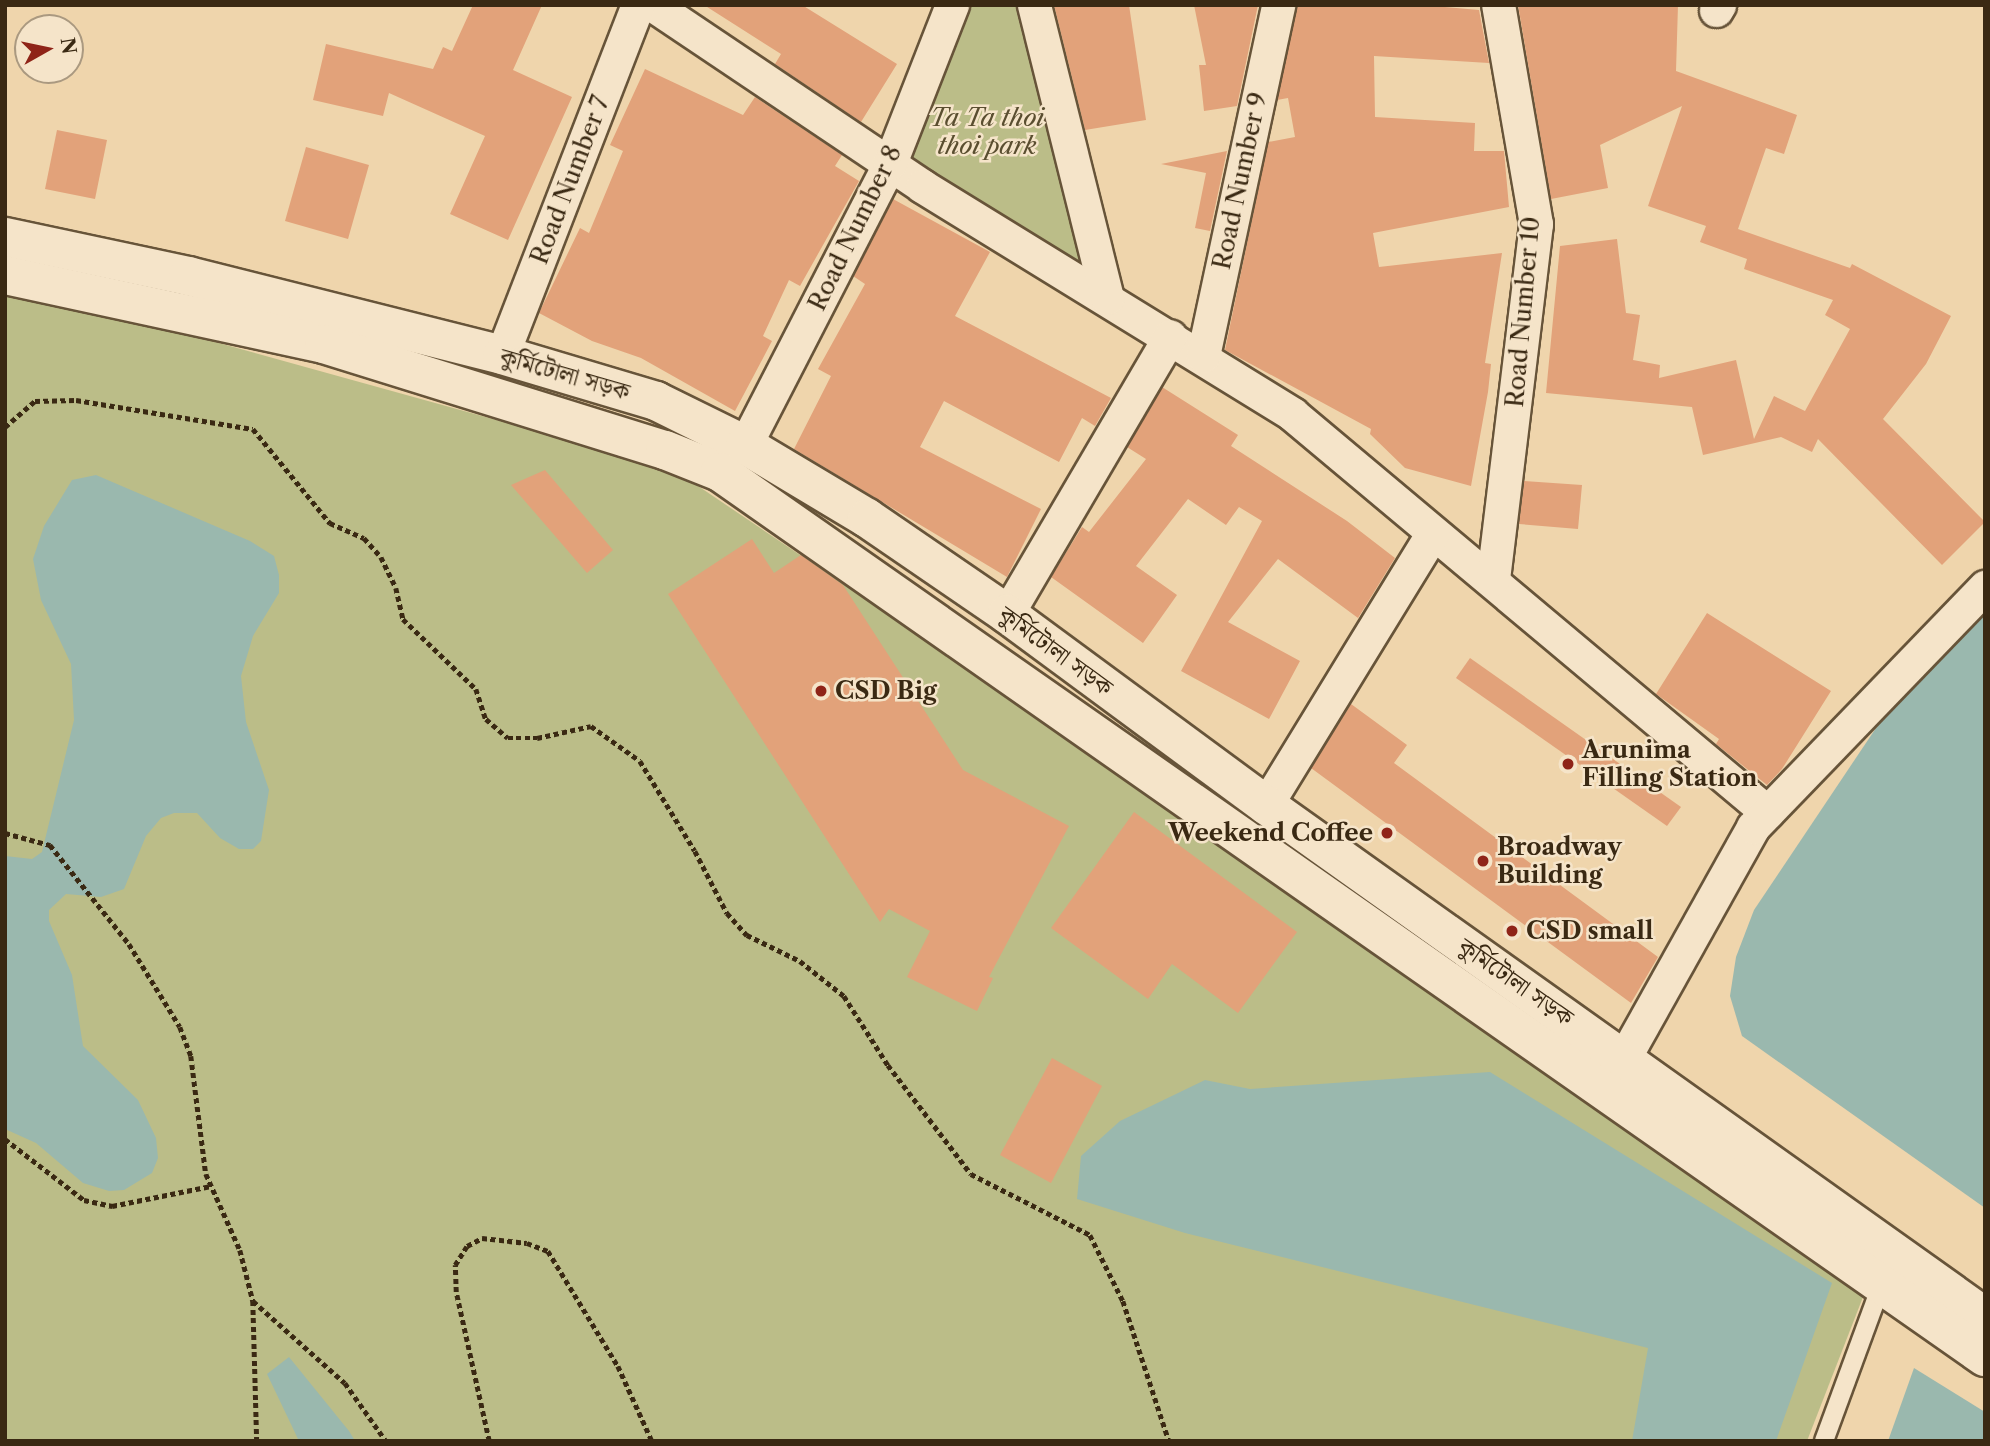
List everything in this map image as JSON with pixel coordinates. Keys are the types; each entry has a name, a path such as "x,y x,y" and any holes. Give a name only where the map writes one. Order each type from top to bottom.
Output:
{"main road":[{"name":"কুর্মিটোলা সড়ক","path":"5,237 188,276 502,355 656,401 745,445 867,518 1007,614 1266,805 1624,1058 1888,1269 1985,1357"},
{"name":"কুর্মিটোলা সড়ক","path":"5,275 324,344 653,446 720,472 1888,1269 1985,1317"}],"street":[{"name":"Road Number 7","path":"502,355 638,5"},
{"path":"653,5 890,163 1292,414 1433,533 1493,579 1767,812"},
{"name":"Road Number 8","path":"745,445 890,163 952,5"},
{"path":"1034,5 1107,298"},
{"name":"Road Number 9","path":"1203,356 1278,5"},
{"name":"Road Number 10","path":"1493,579 1536,224 1498,5"},
{"path":"1007,614 1170,336"},
{"path":"1266,805 1433,533"},
{"path":"1624,1058 1753,827 1985,587"}],"lane":[{"path":"1824,1441 1888,1269"}],"path":[{"path":"5,427 35,401 76,400 253,429 330,523 364,538 381,557 396,588 403,619 476,689 486,719 508,737 537,738 591,726 640,761 695,851 727,913 747,935 800,961 844,996 888,1065 971,1174 1090,1234 1123,1301 1170,1441"},
{"path":"5,833 50,845 129,944 180,1027 191,1056 198,1125 211,1186 240,1250 253,1301 257,1441"},
{"path":"5,1139 84,1200 112,1206 211,1186"},
{"path":"489,1441 456,1292 455,1265 467,1246 482,1238 527,1242 548,1251 618,1366 652,1441"},
{"path":"253,1301 345,1383 386,1441"}],"green space":[{"name":"Ta Ta thoi thoi park","path":"962,5 1027,5 1094,280 902,161"},
{"path":"5,296 129,318 673,469 1870,1279 1807,1441 5,1441"}],"water":[{"path":"96,475 250,541 274,556 279,575 279,593 253,636 241,676 246,722 269,790 261,841 253,849 239,849 220,838 197,813 174,813 161,818 146,836 124,889 101,897 66,894 49,910 49,921 72,975 83,1046 138,1100 156,1138 158,1158 152,1173 124,1190 109,1191 83,1183 36,1143 5,1129 5,856 32,859 42,852 74,720 71,664 41,600 33,559 44,526 72,480"},
{"path":"1985,609 1985,1208 1742,1036 1730,996 1736,957 1754,910 1878,725"},
{"path":"1490,1072 1832,1283 1776,1441 1632,1441 1648,1348 1185,1233 1077,1199 1081,1156 1120,1121 1205,1080 1250,1089"},
{"path":"289,1357 355,1441 299,1441 267,1374"},
{"path":"1914,1368 1985,1412 1985,1441 1888,1441"}],"building":[{"path":"473,5 542,5 513,70 572,97 508,240 450,214 485,136 389,93 383,116 313,100 326,44 433,69 443,47 452,51"},
{"path":"704,5 802,5 897,64 861,122 775,64 781,54"},
{"path":"1054,5 1129,5 1146,120 1085,130"},
{"path":"1194,5 1258,5 1237,106 1204,111 1199,65 1206,65"},
{"path":"1297,5 1422,5 1479,10 1489,63 1374,56 1375,117 1475,123 1474,151 1504,151 1509,207 1373,233 1379,267 1502,253 1485,363 1491,364 1488,392 1471,486 1405,468 1370,434 1371,429 1225,350 1268,142 1295,137 1288,98 1277,100"},
{"path":"1518,5 1678,5 1676,71 1797,115 1784,154 1766,148 1738,229 1850,268 1852,264 1951,316 1926,364 1883,419 1985,522 1942,565 1818,439 1812,452 1781,437 1703,455 1692,407 1546,393 1560,246 1617,239 1626,313 1640,315 1633,360 1660,365 1659,378 1736,360 1754,439 1774,396 1805,411 1850,329 1825,315 1833,300 1744,269 1747,259 1700,242 1706,226 1648,206 1682,106 1600,145 1608,188 1551,199"},
{"path":"645,69 743,115 755,97 842,155 835,166 859,181 800,286 789,280 763,336 772,341 735,411 641,358 592,341 539,313 580,228 589,233 623,151 610,145"},
{"path":"57,130 107,140 95,199 45,189"},
{"path":"306,147 369,165 348,239 285,221"},
{"path":"1227,151 1210,231 1195,228 1206,173 1161,164"},
{"path":"893,199 990,252 955,316 1111,398 1095,426 1082,418 1059,462 944,401 920,447 1041,509 1007,577 794,449 831,376 818,369 865,284 853,276"},
{"path":"1162,387 1238,435 1231,446 1347,521 1395,558 1358,618 1278,559 1228,622 1300,661 1269,719 1181,671 1262,521 1239,507 1226,525 1188,499 1136,566 1177,595 1143,643 1051,577 1082,527 1089,532 1146,459 1127,447"},
{"path":"545,470 613,550 587,573 511,485"},
{"path":"1524,481 1582,485 1578,529 1519,524"},
{"name":"CSD Big","path":"752,539 774,573 801,555 843,585 963,770 1069,826 989,977 993,978 977,1011 907,977 930,931 889,909 880,922 668,594"},
{"path":"1707,613 1831,691 1782,769 1767,785 1716,744 1719,739 1656,694"},
{"path":"1470,658 1681,807 1667,826 1456,678"},
{"name":"Broadway Building","path":"1351,704 1407,745 1394,763 1658,957 1631,1003 1311,768"},
{"path":"1134,812 1297,932 1238,1013 1172,964 1148,999 1051,928"},
{"path":"1052,1058 1102,1086 1051,1183 1000,1155"}],"place":[{"name":"CSD Big","path":"821,691"},
{"name":"Arunima Filling Station","path":"1568,764"},
{"name":"Weekend Coffee","path":"1387,833"},
{"name":"Broadway Building","path":"1483,861"},
{"name":"CSD small","path":"1512,931"}]}
